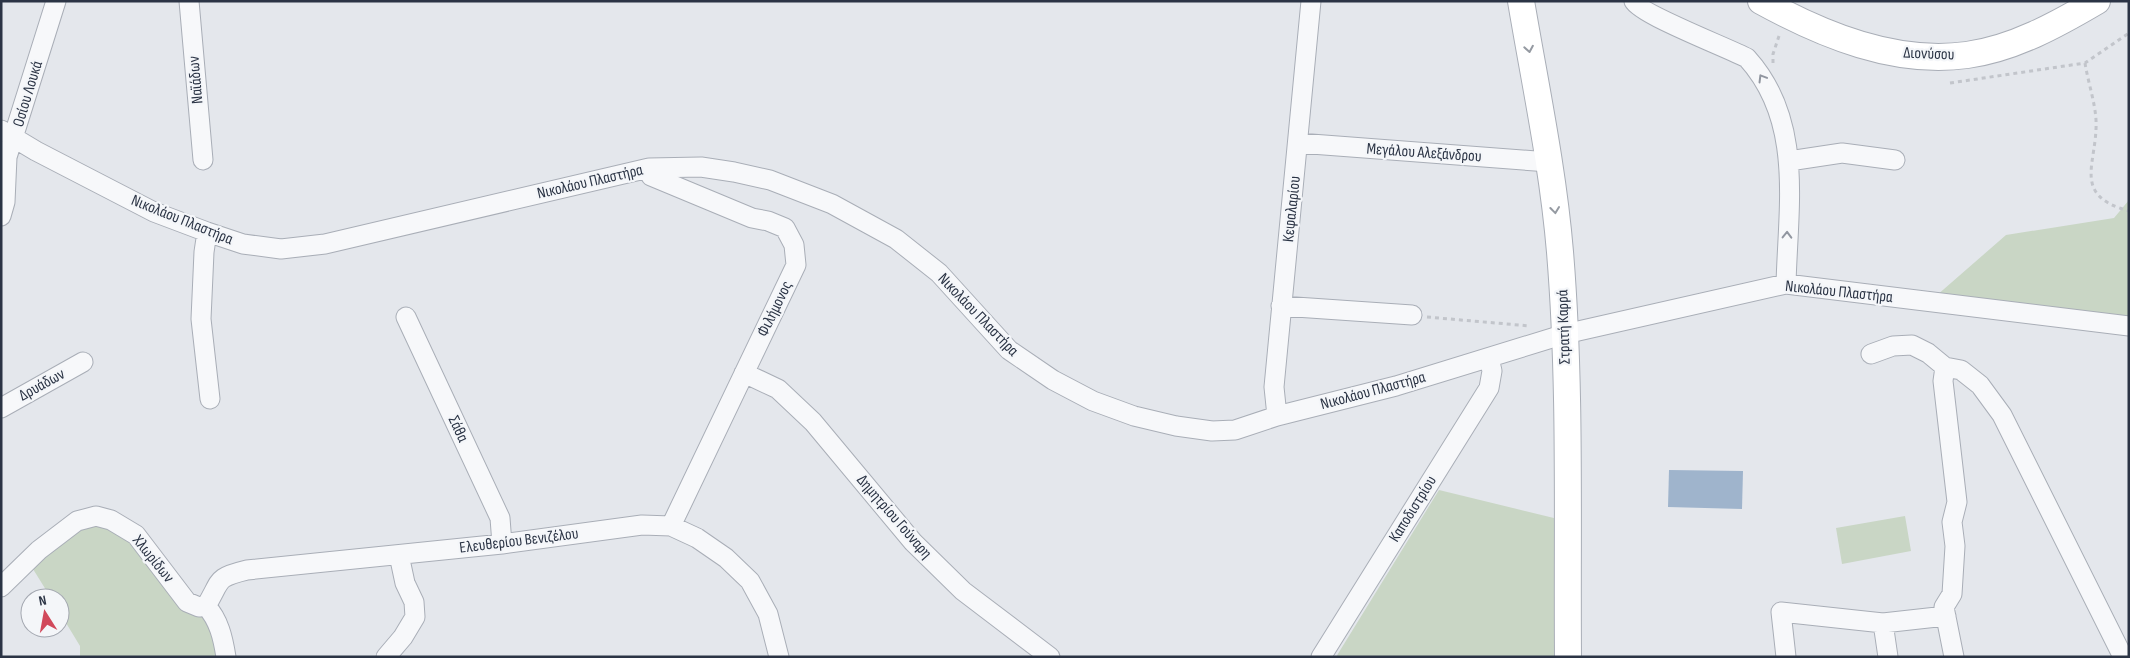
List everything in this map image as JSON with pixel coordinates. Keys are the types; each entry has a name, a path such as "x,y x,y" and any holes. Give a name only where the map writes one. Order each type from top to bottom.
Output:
{"street":[{"name":"Οσίου Λουκά","path":"1,216 4,202 8,134 56,1"},
{"name":"Ναϊάδων","path":"189,1 203,160"},
{"name":"Κεφαλαρίου","path":"1277,416 1274,387 1311,1"},
{"name":"Στρατή Καρρά","path":"1521,1 1549,162 1560,251 1565,334 1568,657"},
{"path":"1634,1 1636,6 1652,16 1747,58 1756,68 1774,96 1784,127 1789,161 1786,284"},
{"name":"Διονύσου","path":"1761,1 1839,38 1887,52 1932,57 1968,55 2004,46 2043,30 2097,1"},
{"name":"Νικολάου Πλαστήρα","path":"8,134 36,151 154,212 243,244 282,249 325,244 649,168 701,166 770,180 832,204 896,239 939,273 1009,350 1053,380 1093,401 1151,421 1212,431 1235,430 1277,416 1396,386 1565,334 1786,284 2129,326"},
{"name":"Μεγάλου Αλεξάνδρου","path":"1298,143 1549,162"},
{"path":"1789,161 1842,153 1895,160"},
{"name":"Φιλήμονος","path":"649,168 651,176 752,218 768,221 785,228 794,245 796,264 671,526"},
{"path":"207,232 204,252 201,319 210,399"},
{"path":"1281,306 1412,316"},
{"name":"Σάθα","path":"406,317 500,518 502,544"},
{"path":"1871,354 1893,346 1912,345 1928,353 1946,367 1960,370 1980,385 2002,415 2123,657"},
{"name":"Καποδιστρίου","path":"1320,657 1489,388 1492,371 1489,358"},
{"name":"Δρυάδων","path":"1,408 83,362"},
{"path":"1946,367 1944,381 1957,502 1952,522 1955,546 1952,594 1944,607 1954,657"},
{"name":"Δημητρίου Γούναρη","path":"744,373 778,389 813,422 913,542 962,591 1050,657"},
{"name":"Χλωρίδων","path":"1,587 39,550 77,521 96,516 111,520 136,534 187,602 199,607 206,606"},
{"name":"Ελευθερίου Βενιζέλου","path":"206,606 218,581 230,574 247,570 502,544 642,525 671,526 697,538 726,558 750,581 768,614 779,657"},
{"path":"386,657 403,637 415,617 414,602 405,583 399,554"},
{"path":"206,606 214,615 224,640 226,657"},
{"path":"1786,657 1781,612 1883,623 1946,616"},
{"path":"1883,623 1888,657"}],"path":[{"path":"1774,96 1773,54 1786,14"},
{"path":"1950,83 2085,64 2129,33"},
{"path":"2085,64 2096,120 2090,178 2098,197 2113,206 2129,211"},
{"path":"1412,316 1522,325 1565,334"}],"green space":[{"path":"2129,200 2129,317 1936,296 2006,235 2114,218"},
{"path":"1439,490 1558,519 1560,657 1336,657"},
{"path":"1905,516 1911,551 1842,564 1836,528"},
{"path":"94,523 118,529 203,613 214,627 219,657 80,657 80,646 70,630 70,588 45,588 28,561 68,533"}],"water":[{"path":"1669,470 1743,471 1742,509 1668,507"}]}
